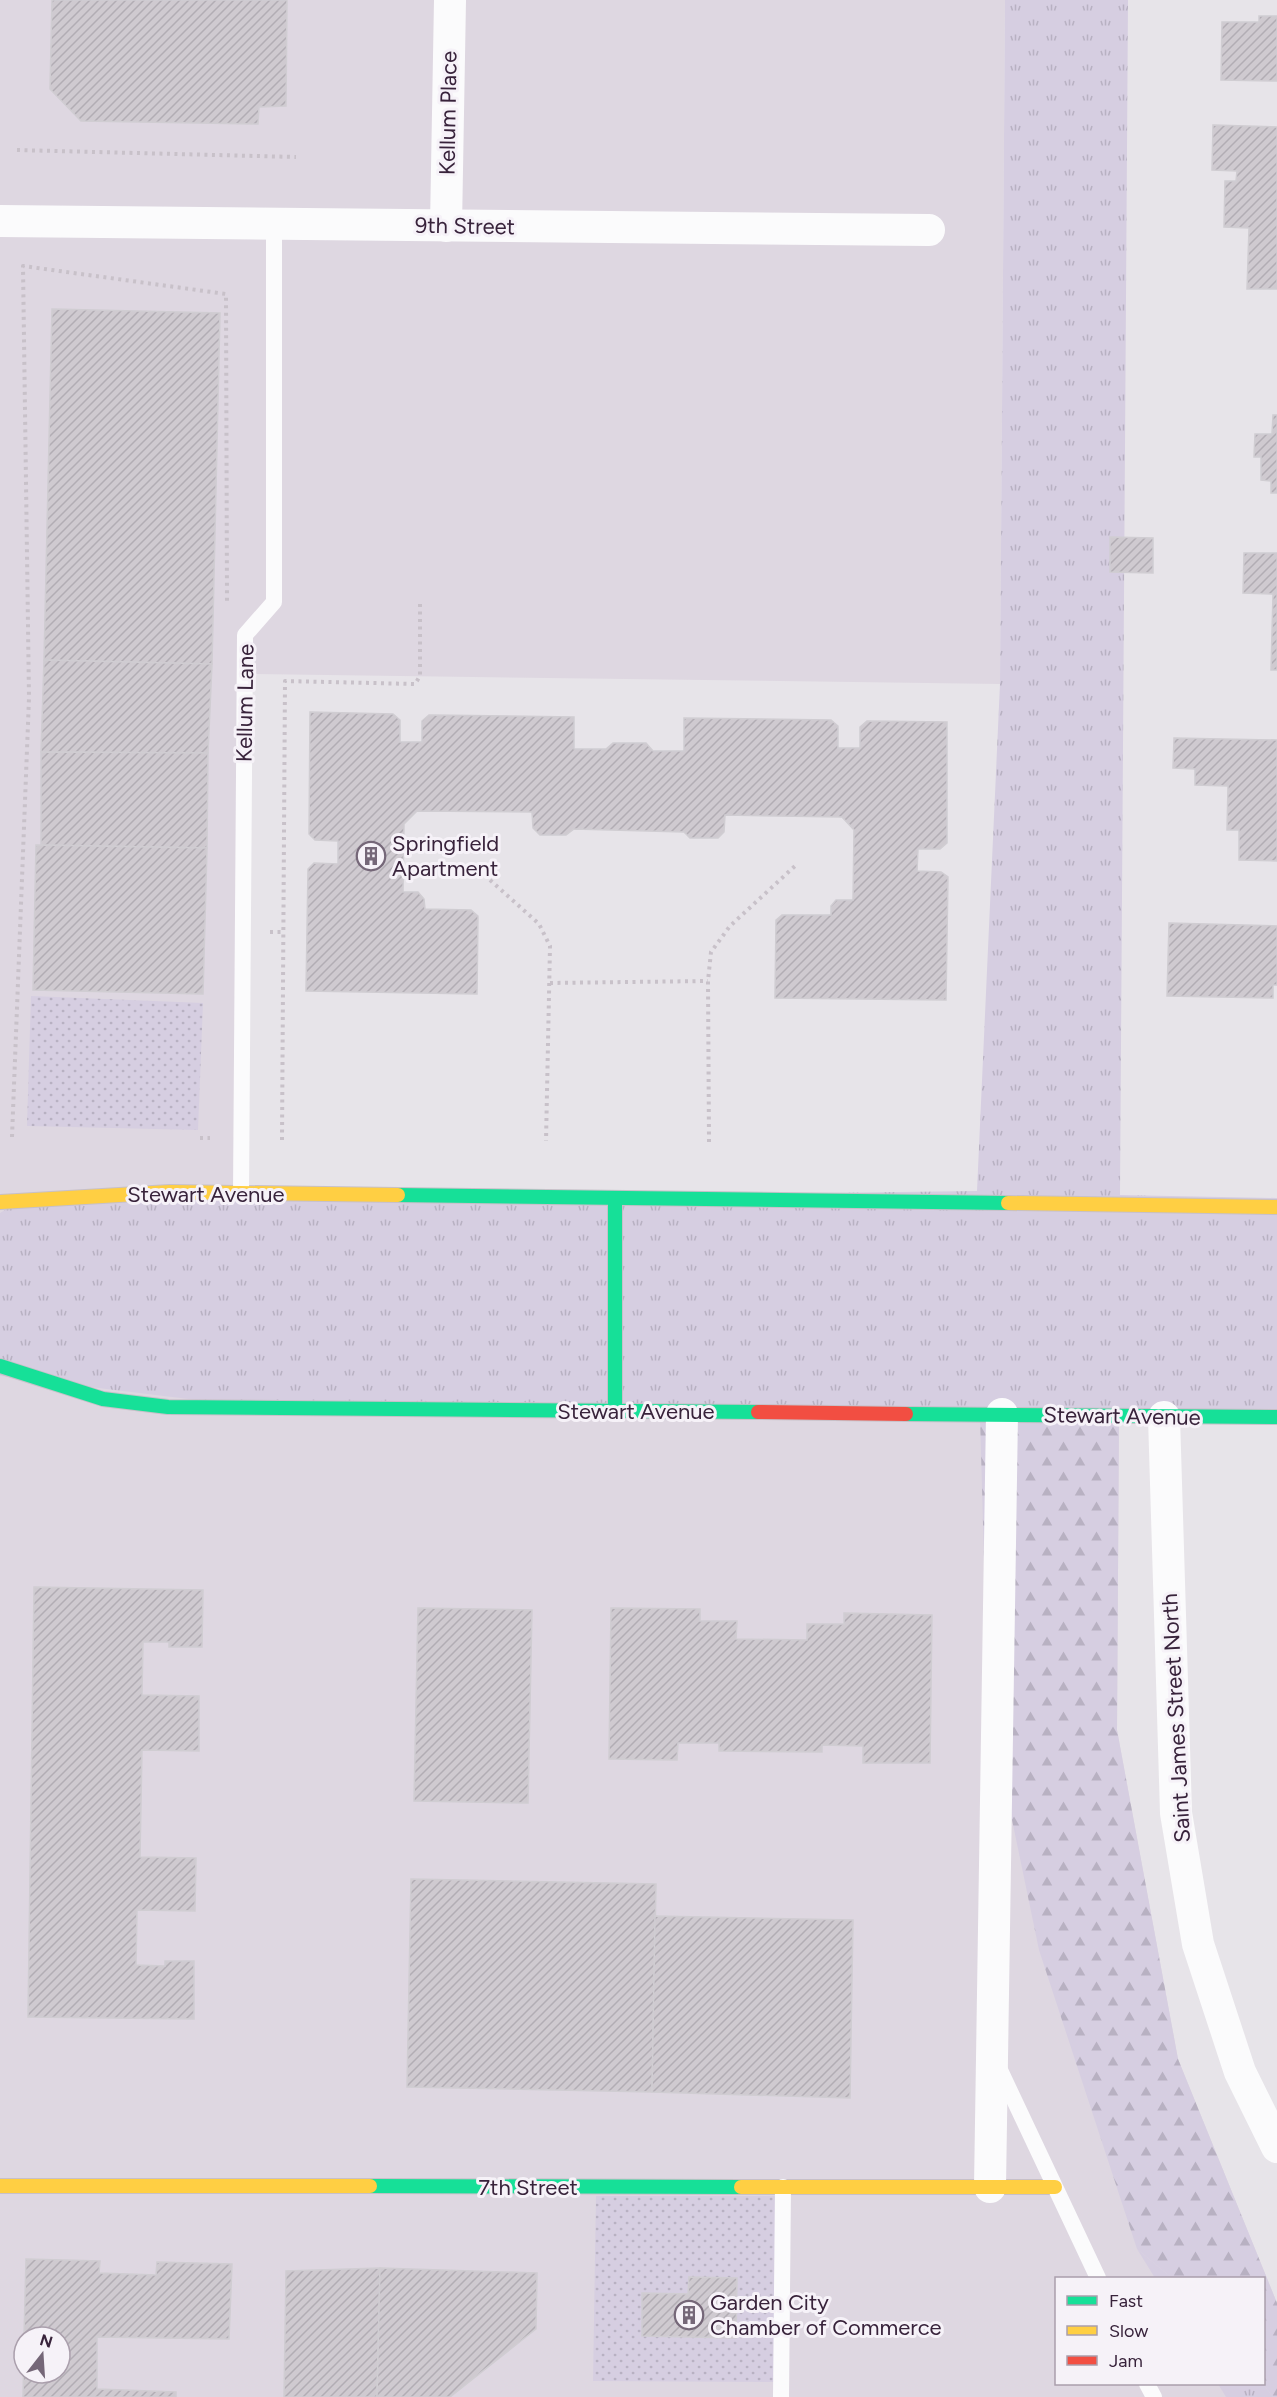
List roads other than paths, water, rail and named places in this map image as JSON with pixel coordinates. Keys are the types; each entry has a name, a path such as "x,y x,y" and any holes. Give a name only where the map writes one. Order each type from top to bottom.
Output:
{"main road":[{"name":"Stewart Avenue","path":"0,1202 170,1192 1277,1207"},
{"path":"615,1198 615,1411"},
{"name":"Stewart Avenue","path":"0,1366 103,1399 168,1407 1277,1417"},
{"name":"7th Street","path":"0,2186 1055,2187"}],"street":[{"name":"Kellum Place","path":"446,226 450,0"},
{"name":"9th Street","path":"0,221 929,231"},
{"path":"990,2187 1002,1414"},
{"name":"Saint James Street North","path":"1164,1417 1176,1813 1198,1944 1240,2072 1277,2147"}],"lane":[{"name":"Kellum Lane","path":"241,1193 245,635 274,602 274,223"},
{"path":"992,2054 1098,2277"},
{"path":"781,2397 783,2187"}],"place":[{"name":"Springfield Apartment","path":"371,856"},
{"name":"Garden City Chamber of Commerce","path":"689,2315"}]}
